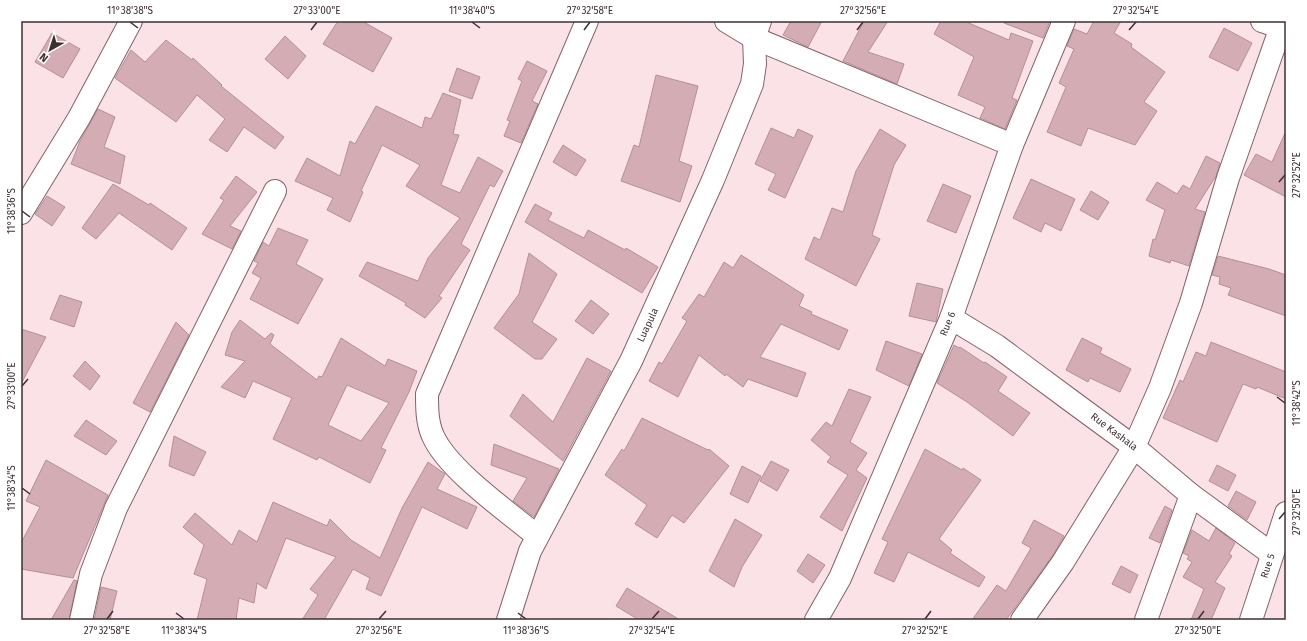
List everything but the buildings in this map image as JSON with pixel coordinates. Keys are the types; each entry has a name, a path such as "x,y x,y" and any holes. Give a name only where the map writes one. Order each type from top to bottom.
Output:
{"street":[{"path":"21,213 79,118 132,21"},
{"path":"537,536 462,473 445,456 432,434 428,422 427,394 587,21"},
{"path":"726,21 757,29 1012,145"},
{"name":"Rue 6","path":"816,620 840,578 951,318 1012,145 1064,21"},
{"path":"1022,620 1063,562 1134,447 1160,388 1191,303 1275,23"},
{"name":"Luapula","path":"508,620 530,551 631,360 713,180 752,84 757,29"},
{"path":"81,620 92,574 116,508 275,191"},
{"name":"Rue Kashala","path":"951,318 997,346 1134,447 1191,495 1272,554"},
{"path":"1146,620 1191,495"},
{"name":"Rue 5","path":"1250,620 1286,513"}]}
